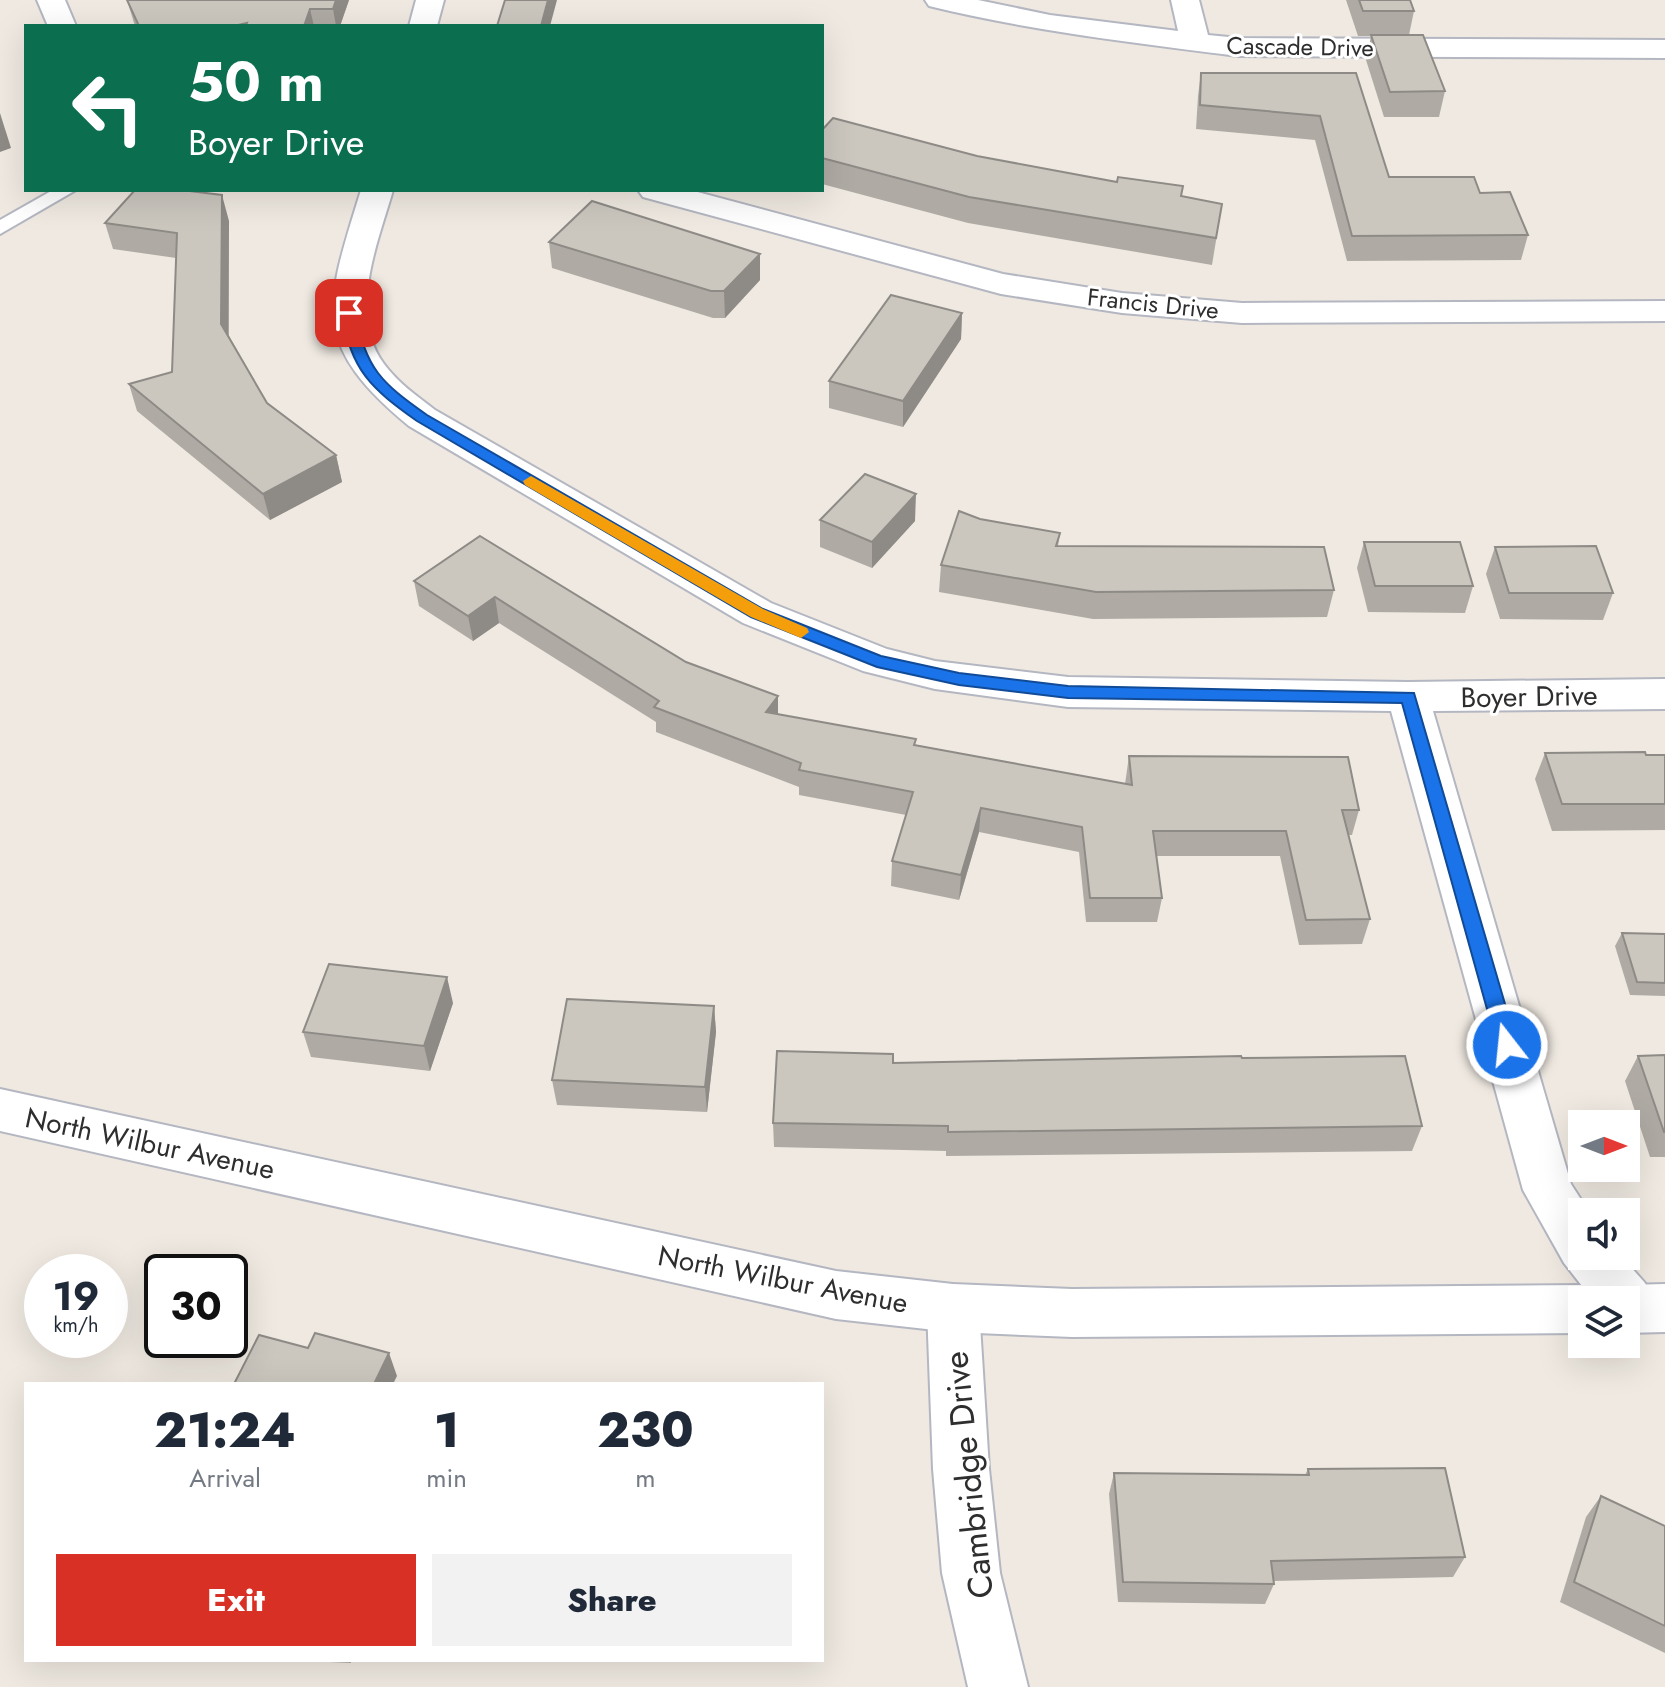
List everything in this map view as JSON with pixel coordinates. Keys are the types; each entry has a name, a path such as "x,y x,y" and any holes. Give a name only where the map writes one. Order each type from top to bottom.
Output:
{"street":[{"path":"51,0 61,24"},
{"path":"424,24 430,0"},
{"name":"Cascade Drive","path":"939,0 1050,24 1196,44 1284,49 1665,49"},
{"path":"1185,0 1196,44"},
{"name":"Boyer Drive","path":"376,192 350,285 353,343 371,375 394,398 422,418 757,613 877,661 935,675 1008,687 1068,692 1408,697 1665,694"},
{"name":"Francis Drive","path":"661,192 1001,284 1122,303 1242,313 1665,311"},
{"path":"1408,697 1548,1190 1568,1224"},
{"name":"North Wilbur Avenue","path":"0,1110 836,1295 953,1308 1072,1313 1568,1309"},
{"path":"1601,1270 1617,1286"},
{"name":"Cambridge Drive","path":"953,1308 961,1469 971,1573 998,1687"}],"lane":[{"path":"0,228 63,192"}],"building":[{"path":"127,0 336,0 333,9 310,9 305,24 138,24"},
{"path":"505,0 548,0 542,24 498,24"},
{"path":"1359,0 1410,0 1414,11 1363,11"},
{"path":"1371,35 1423,35 1445,91 1390,92"},
{"path":"1201,73 1356,73 1389,177 1474,177 1480,193 1510,192 1528,235 1352,236 1320,116 1200,105"},
{"path":"833,118 977,156 1117,182 1118,177 1183,186 1181,196 1222,204 1216,238 969,197 824,159 824,128"},
{"path":"133,192 222,195 221,324 267,403 336,455 263,494 129,384 172,372 177,233 105,223"},
{"path":"592,201 760,254 724,291 711,291 549,242"},
{"path":"891,295 962,313 903,401 829,381"},
{"path":"865,474 916,494 872,542 820,520"},
{"path":"959,511 980,519 1060,533 1056,546 1324,547 1334,590 1096,592 941,565"},
{"path":"480,536 686,662 778,696 766,712 916,739 914,745 1132,785 1129,756 1348,757 1359,810 1342,810 1370,919 1306,920 1286,831 1153,831 1162,898 1090,898 1082,827 981,808 961,875 892,861 913,792 799,770 801,763 654,707 659,701 495,597 468,616 414,581"},
{"path":"1364,542 1460,542 1473,586 1375,586"},
{"path":"1596,546 1613,593 1509,593 1495,547"},
{"path":"1645,752 1646,755 1665,755 1665,804 1562,804 1545,753"},
{"path":"1622,933 1665,934 1665,983 1637,982"},
{"path":"329,964 447,977 424,1046 303,1032"},
{"path":"567,999 714,1006 705,1087 552,1080"},
{"path":"777,1051 893,1054 893,1063 1405,1056 1422,1126 948,1132 948,1126 773,1123"},
{"path":"1665,1055 1665,1132 1664,1132 1638,1056"},
{"path":"315,1333 389,1353 375,1382 235,1382 259,1335 308,1348"},
{"path":"1445,1468 1465,1557 1271,1561 1274,1584 1123,1582 1114,1473 1309,1475 1308,1469"},
{"path":"1601,1496 1665,1526 1665,1626 1574,1582"}],"slow traffic":[{"path":"531,481 757,613 801,632"}],"route":[{"path":"349,313 353,343 371,375 394,398 422,418 757,613 821,641 877,661 935,675 1008,687 1068,692 1408,697 1507,1045"}]}
